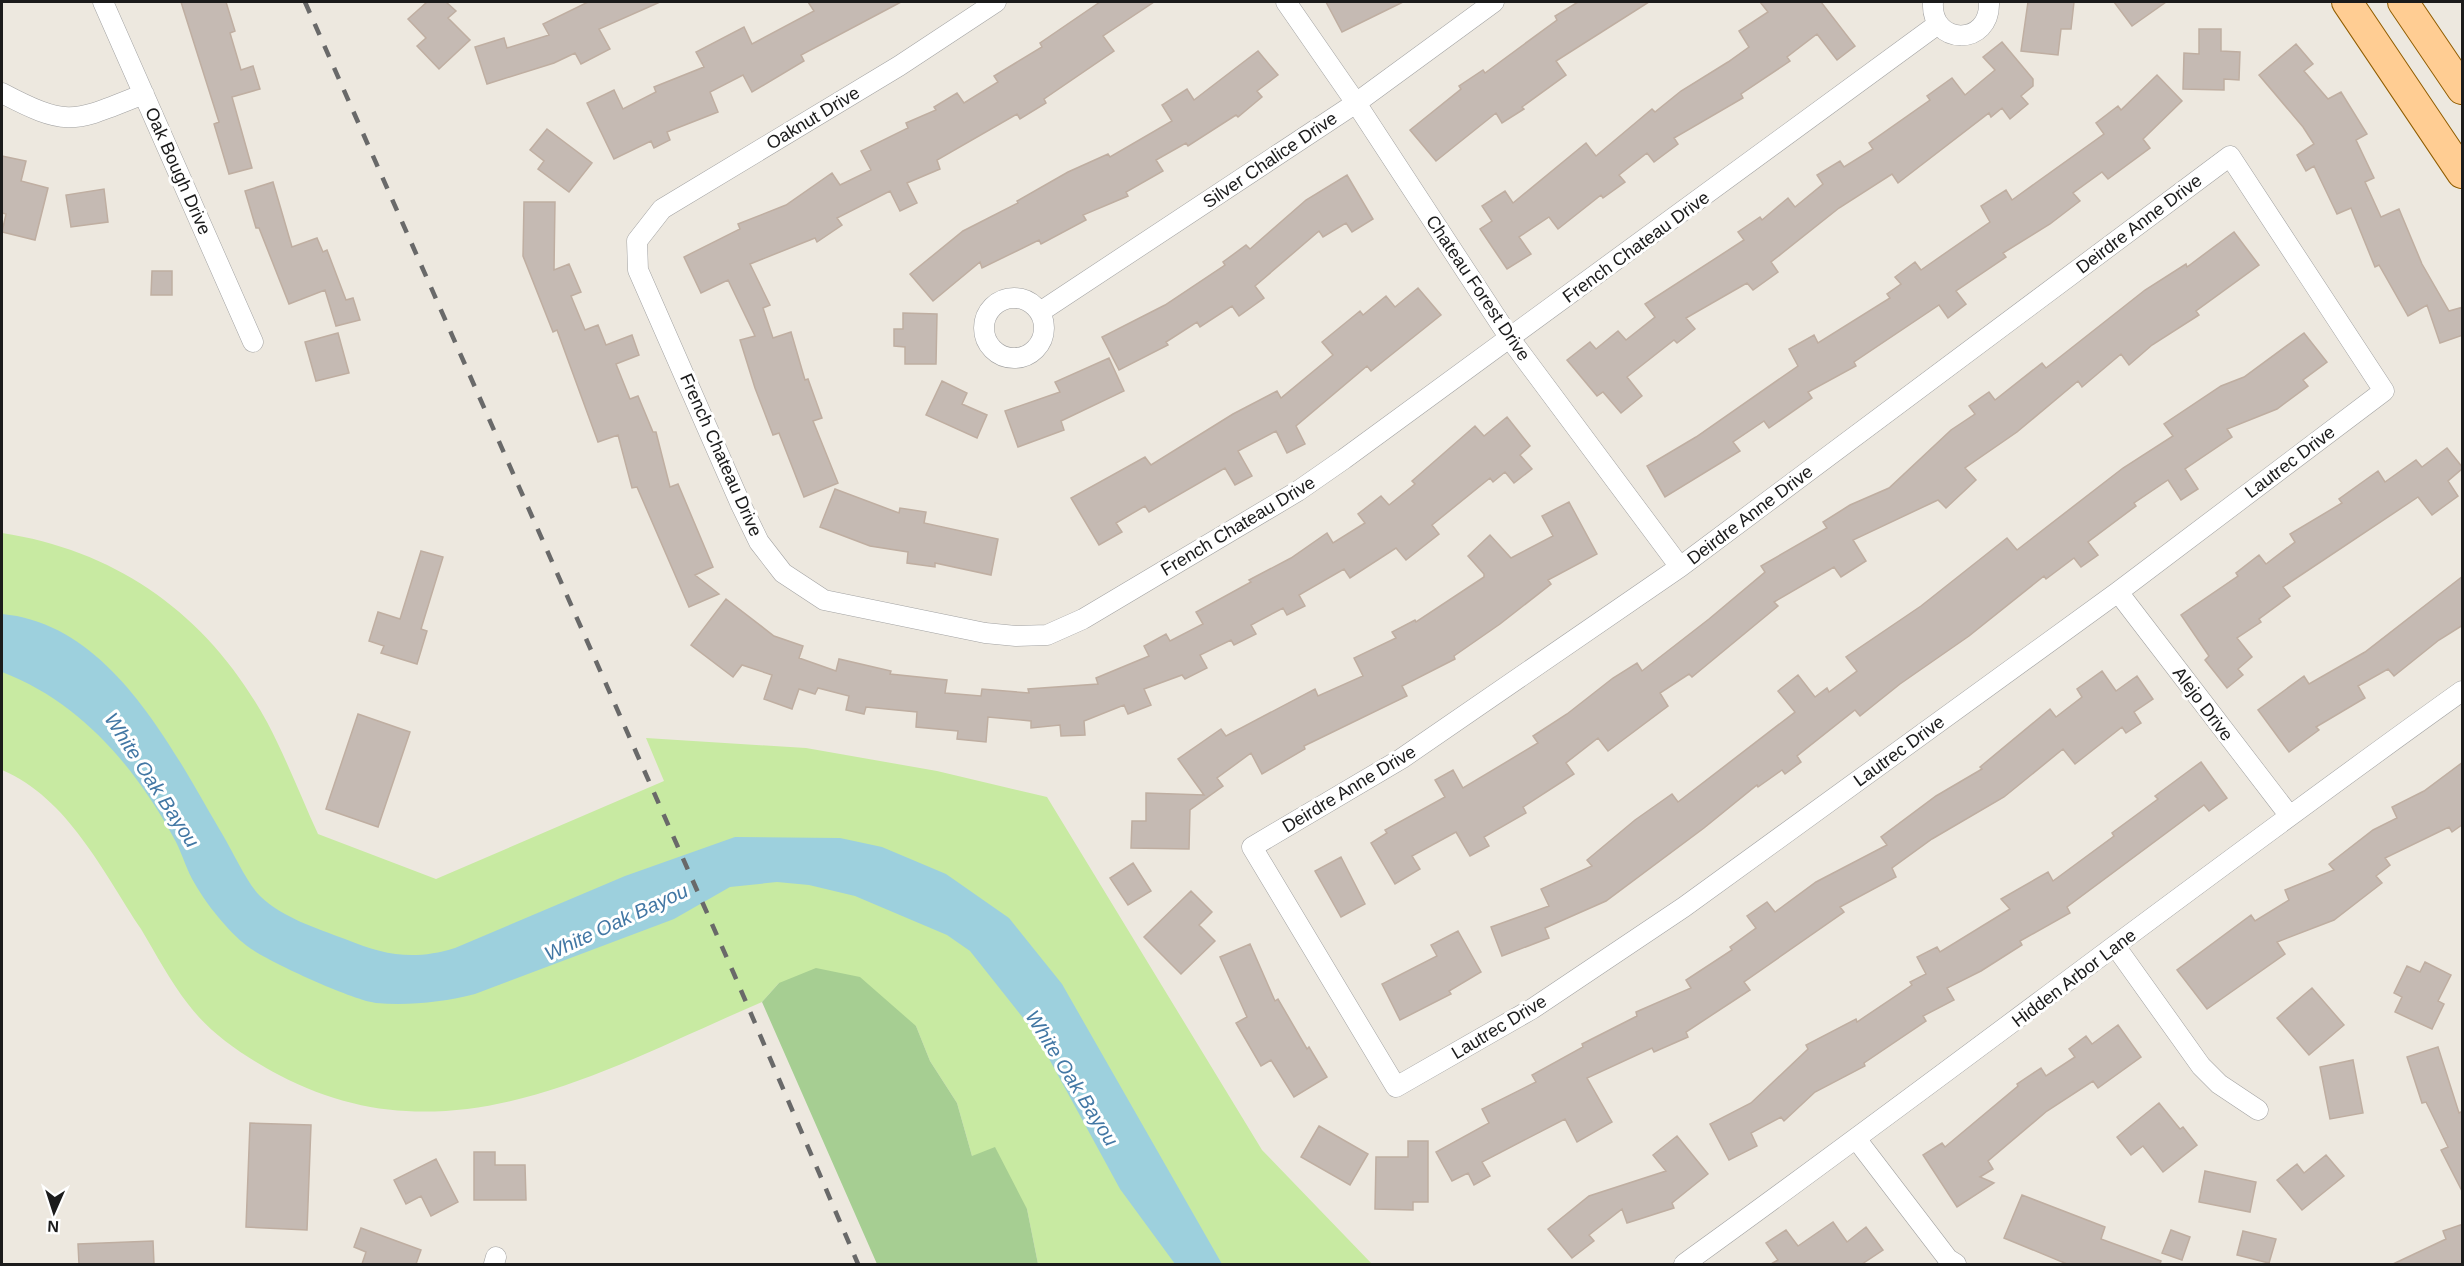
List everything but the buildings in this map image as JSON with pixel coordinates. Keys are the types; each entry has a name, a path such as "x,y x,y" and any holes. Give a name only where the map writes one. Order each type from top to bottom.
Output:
{"main road":[{"path":"2347,2 2463,173"},
{"path":"2403,2 2455,77"},
{"path":"2399,79 2455,77"}],"street":[{"name":"Oak Bough Drive","path":"103,2 253,342"},
{"name":"Oaknut Drive","path":"637,241 662,209 899,66 996,2"},
{"name":"Chateau Forest Drive","path":"1286,2 1356,103 1511,340 1680,567"},
{"name":"Silver Chalice Drive","path":"1040,312 1356,103 1494,2"},
{"path":"1933,2 1938,24 1946,32 1957,36 1968,35 1986,22 1989,2"},
{"name":"French Chateau Drive","path":"637,241 638,270 759,542 783,573 824,600 996,634 1047,635 1083,619 1298,491 1511,340 1938,24"},
{"path":"2,93 38,112 63,119 86,117 144,94"},
{"name":"Deirdre Anne Drive","path":"1252,847 1401,759 1680,567 2230,156"},
{"name":"Lautrec Drive","path":"1252,847 1396,1087 1532,1009 1684,907 2118,592 2384,391 2230,156"},
{"name":"Alejo Drive","path":"2118,592 2289,815"},
{"name":"Hidden Arbor Lane","path":"1684,1264 1857,1140 2116,948 2289,815 2463,691"},
{"path":"2116,948 2201,1066 2219,1084 2258,1110"},
{"path":"1857,1140 1956,1264"}],"green space":[{"path":"2,533 45,542 85,555 123,573 157,595 189,621 218,651 244,684 274,736 318,834 436,879 664,781 646,738 806,748 937,771 1047,797 1262,1150 1372,1264 1038,1264 1027,1209 972,1156 957,1103 930,1061 916,1026 779,983 762,1002 585,1078 525,1097 465,1109 404,1111 342,1100 279,1075 230,1044 197,1015 175,986 82,839 46,799 25,783 2,770"},
{"path":"816,968 860,977 916,1026 930,1061 957,1103 972,1156 995,1147 1027,1209 1038,1264 877,1264 762,1002 779,983"}],"water":[{"name":"White Oak Bayou","path":"2,614 41,623 76,641 108,667 136,698 161,732 260,896 269,904 300,922 373,949 412,955 455,948 625,876 735,837 840,838 882,847 946,874 1009,918 1062,984 1222,1264 1175,1264 1120,1189 1035,1033 970,951 947,935 855,896 809,885 777,882 730,887 674,919 475,994 426,1003 388,1004 364,1000 330,988 272,961 240,940 212,909 192,879 161,815 125,764 104,741 57,701 31,685 2,672"}],"railway":[{"path":"305,2 734,974 858,1264"}]}
